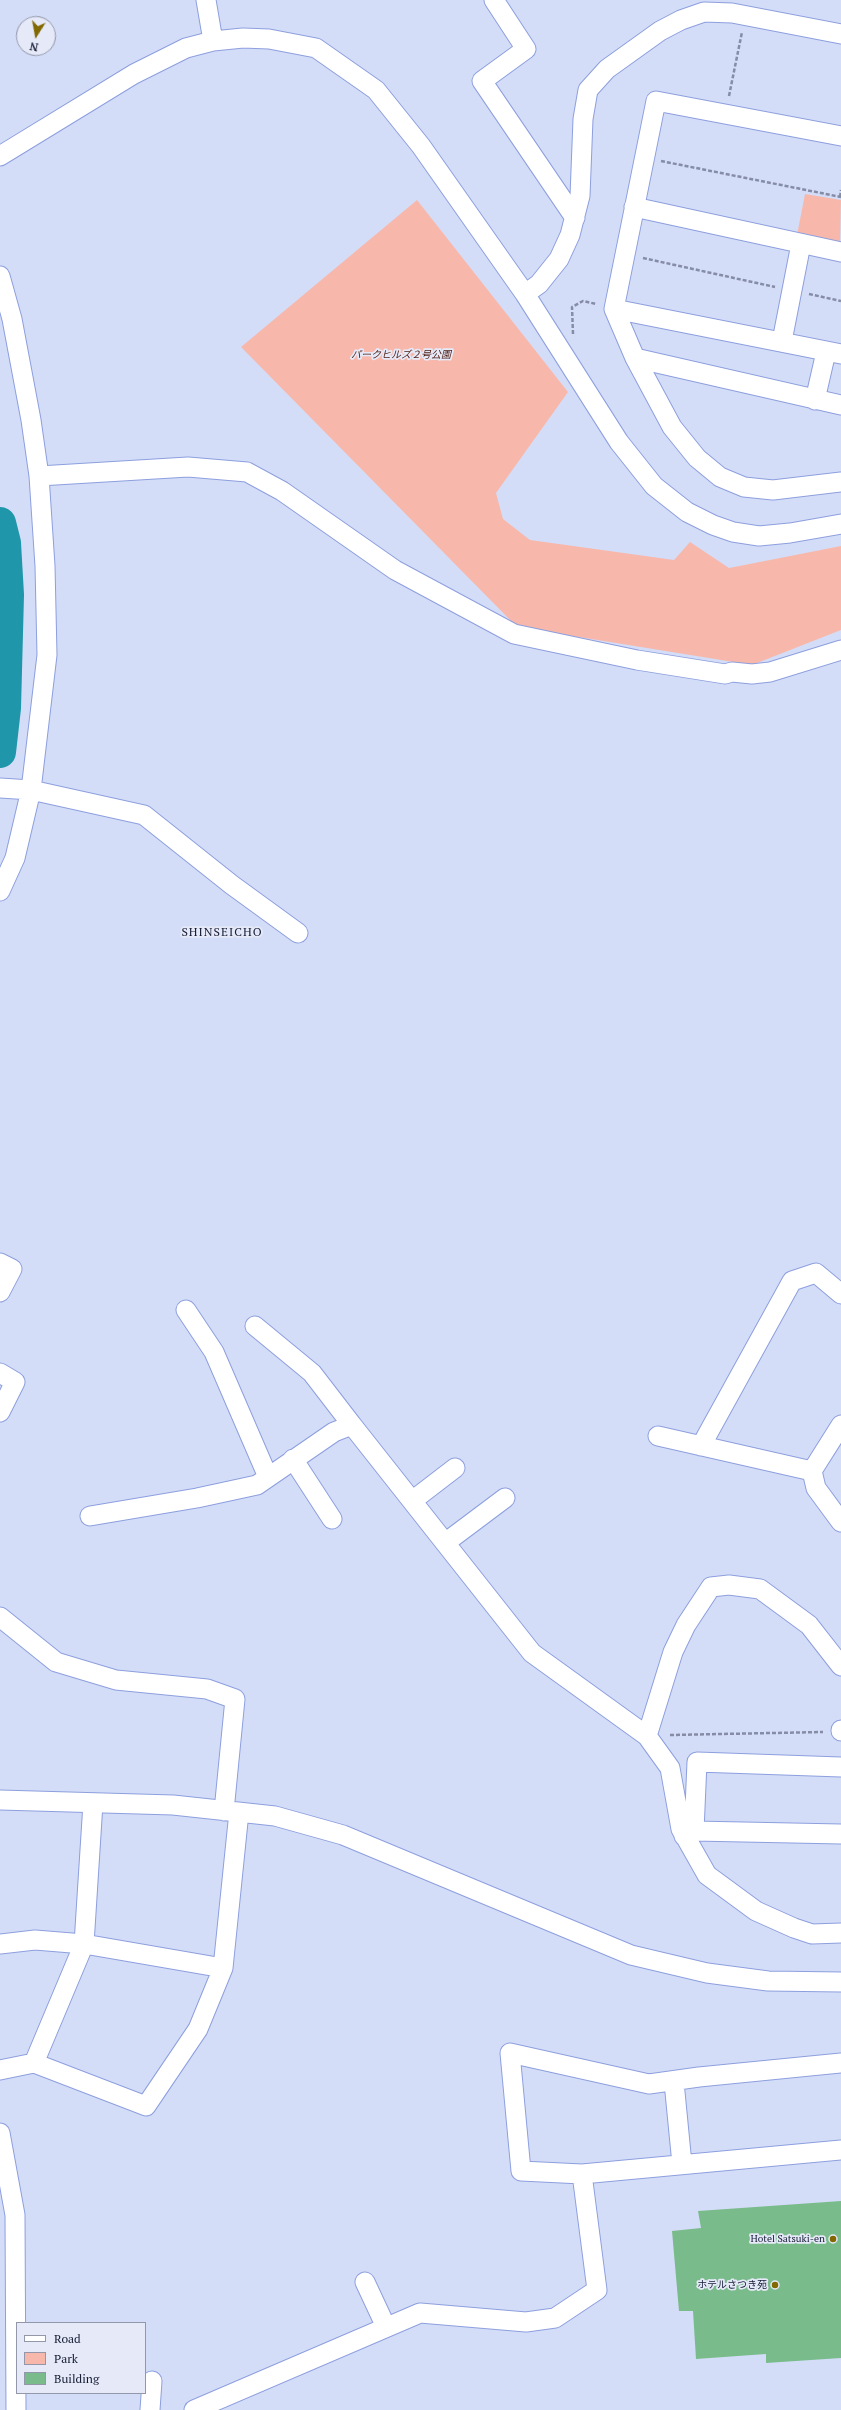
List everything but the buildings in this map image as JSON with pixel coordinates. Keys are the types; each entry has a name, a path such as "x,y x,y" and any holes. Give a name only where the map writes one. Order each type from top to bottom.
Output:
{"street":[{"path":"206,0 213,41"},
{"path":"494,0 526,50 482,81 575,218"},
{"path":"525,294 539,284 560,259 570,235 580,196 583,119 588,90 607,69 631,49 681,20 704,12 745,15 841,34"},
{"path":"0,156 134,74 186,48 213,41 243,38 269,39 316,48 376,90 421,146 525,294 619,442 654,486 687,512 713,525 733,532 759,536 790,533 841,524"},
{"path":"841,136 656,101 614,309 635,358 672,427 697,458 720,477 744,487 773,490 841,482"},
{"path":"634,207 841,252"},
{"path":"782,341 801,244"},
{"path":"0,276 12,318 31,420 39,476 45,566 47,655 31,790 15,858 0,891"},
{"path":"614,309 782,341 834,353 815,400"},
{"path":"635,358 841,405"},
{"path":"39,476 188,467 247,472 282,491 395,570 514,634 637,660 725,674 770,672 841,650"},
{"path":"0,788 31,790 144,815 232,885 298,933"},
{"path":"0,1263 12,1269 0,1292"},
{"path":"701,1446 792,1281 816,1274 841,1294"},
{"path":"186,1310 214,1352 268,1477"},
{"path":"255,1326 312,1373 532,1653 647,1736 670,1768 680,1829 689,1833 841,1834"},
{"path":"0,1373 15,1382 0,1412"},
{"path":"90,1516 197,1498 256,1485 334,1432 352,1425"},
{"path":"841,1425 812,1471 816,1488 841,1522"},
{"path":"658,1436 812,1471"},
{"path":"293,1460 332,1519"},
{"path":"412,1501 456,1468"},
{"path":"445,1543 505,1498"},
{"path":"647,1736 673,1652 686,1625 711,1587 730,1585 760,1589 809,1625 841,1666"},
{"path":"0,1617 56,1662 116,1680 207,1689 235,1699 223,1968 198,2030 146,2106 34,2062 0,2070"},
{"path":"841,1767 697,1762 689,1833 707,1875 756,1911 812,1934 841,1933"},
{"path":"0,1800 173,1805 275,1816 343,1835 631,1955 714,1974 768,1981 841,1982"},
{"path":"34,2062 84,1944 93,1803"},
{"path":"0,1944 35,1940 84,1944 223,1968"},
{"path":"841,2063 699,2077 674,2082 649,2084 510,2053 520,2171 582,2174 841,2150"},
{"path":"674,2082 682,2164"},
{"path":"0,2133 16,2215 16,2410"},
{"path":"194,2410 420,2313 526,2322 555,2318 597,2290 582,2174"},
{"path":"364,2282 386,2327"},
{"path":"150,2410 152,2381"}],"path":[{"path":"725,114 745,15"},
{"path":"644,158 840,197 841,190"},
{"path":"625,255 841,301"},
{"path":"573,335 572,307 583,301 614,309"},
{"path":"647,1736 841,1731"}],"green space":[{"path":"805,194 841,200 840,243 797,235"},
{"name":"パークヒルズ２号公園","path":"417,200 568,392 496,493 503,519 530,540 674,560 690,542 729,568 841,546 841,630 752,665 517,627 241,347"}],"waterway":[{"path":"0,523 5,543 8,595 5,708 0,752"}],"place":[{"name":"Hotel Satsuki-en","path":"833,2239"},
{"name":"ホテルさつき苑","path":"775,2285"}],"district":[{"name":"SHINSEICHO","path":"222,933"}]}
